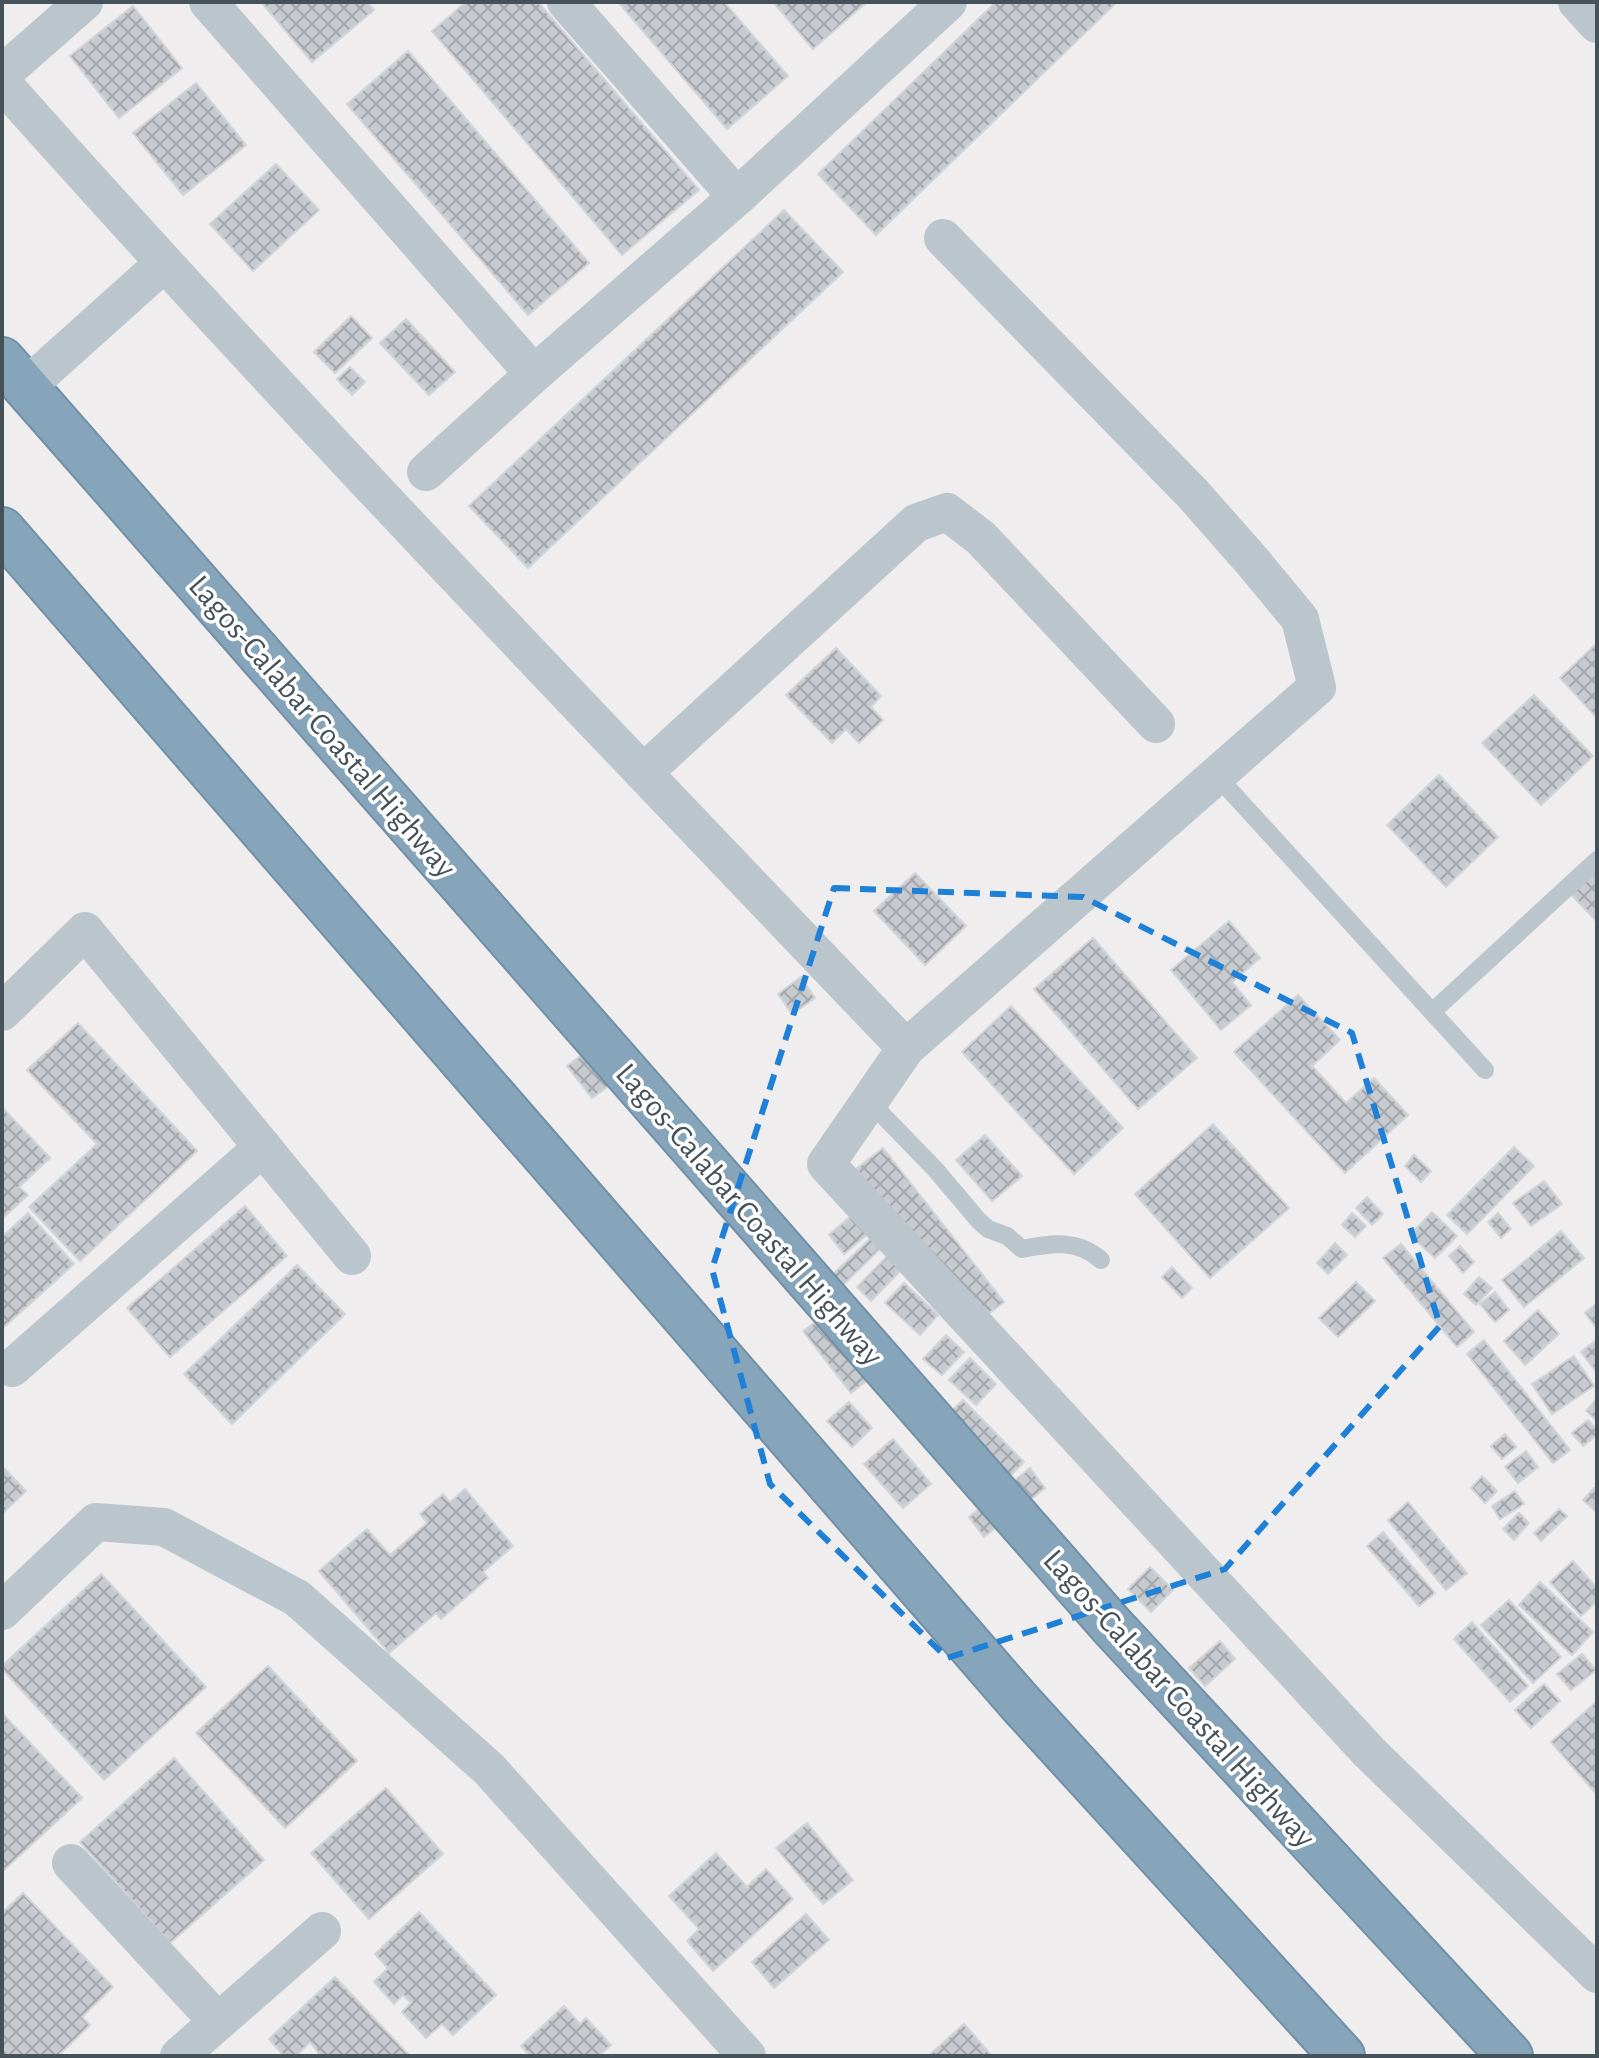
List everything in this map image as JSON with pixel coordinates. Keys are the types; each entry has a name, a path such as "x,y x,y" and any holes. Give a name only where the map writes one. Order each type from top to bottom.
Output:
{"highway":[{"name":"Lagos-Calabar Coastal Highway","path":"14,374 1111,1625 1510,2056"},
{"path":"2,530 1021,1704 1342,2056"}],"street":[{"path":"2,74 84,2"},
{"path":"208,2 534,374"},
{"path":"566,2 737,197"},
{"path":"426,472 737,197 948,2"},
{"path":"1577,2 1597,24"},
{"path":"2,83 163,264 906,1048"},
{"path":"943,238 1193,494 1300,619 1317,687 906,1048 826,1164 1369,1752 1597,1974"},
{"path":"14,374 163,264"},
{"path":"643,773 916,523 947,512 981,538 1156,724"},
{"path":"2,1012 85,931 352,1256"},
{"path":"12,1368 263,1147"},
{"path":"2,1611 96,1522 164,1527 297,1598 489,1769 747,2056"},
{"path":"71,1863 218,2022"},
{"path":"179,2056 322,1931"}],"lane":[{"path":"1216,775 1485,1070"},
{"path":"1432,1012 1597,860"},
{"path":"869,1101 988,1229 1007,1236 1022,1249 1049,1243 1077,1245 1089,1248 1101,1260"}],"highlighted area":[{"path":"834,888 1083,897 1352,1033 1440,1326 1225,1569 947,1658 770,1484 712,1269"}],"building":[{"path":"261,2 367,2 374,10 312,62"},
{"path":"466,2 538,2 699,190 622,255 432,31"},
{"path":"618,2 724,2 788,76 727,129"},
{"path":"773,2 867,2 813,49"},
{"path":"996,2 1117,2 876,235 818,174"},
{"path":"133,6 182,68 119,118 70,56"},
{"path":"408,51 589,263 528,315 347,104"},
{"path":"196,83 246,145 183,195 133,133"},
{"path":"276,164 319,210 253,271 210,224"},
{"path":"784,210 843,272 528,568 469,506"},
{"path":"351,316 372,338 335,373 314,352"},
{"path":"406,319 455,372 429,395 380,343"},
{"path":"350,367 365,382 352,395 337,379"},
{"path":"1597,643 1597,718 1560,678"},
{"path":"836,648 881,696 871,707 883,720 859,743 846,729 832,743 786,695"},
{"path":"1534,695 1593,756 1541,805 1482,743"},
{"path":"1439,775 1498,837 1446,887 1387,825"},
{"path":"1597,864 1597,922 1568,891"},
{"path":"915,873 966,926 925,965 874,911"},
{"path":"1229,921 1260,958 1232,982 1251,1005 1221,1030 1171,970"},
{"path":"1093,938 1197,1058 1138,1109 1034,989"},
{"path":"801,977 815,998 792,1014 778,994"},
{"path":"1298,995 1340,1040 1312,1066 1346,1103 1374,1078 1408,1115 1345,1173 1234,1052"},
{"path":"1011,1006 1123,1128 1074,1174 962,1052"},
{"path":"78,1023 197,1151 80,1261 29,1207 97,1144 27,1070"},
{"path":"590,1049 615,1081 592,1098 567,1066"},
{"path":"2,1107 50,1158 19,1187 28,1195 2,1219"},
{"path":"1213,1124 1289,1208 1210,1278 1135,1194"},
{"path":"985,1135 1022,1176 992,1201 956,1160"},
{"path":"1514,1147 1534,1166 1467,1234 1447,1215"},
{"path":"883,1148 1004,1302 976,1323 856,1169"},
{"path":"1414,1155 1431,1171 1421,1182 1405,1166"},
{"path":"1544,1181 1562,1204 1531,1226 1513,1203"},
{"path":"1367,1197 1383,1214 1372,1225 1356,1208"},
{"path":"245,1206 287,1256 170,1357 127,1308"},
{"path":"860,1208 877,1226 844,1254 829,1235"},
{"path":"1432,1212 1457,1236 1435,1258 1410,1235"},
{"path":"28,1213 74,1264 2,1329 2,1237"},
{"path":"1352,1213 1366,1226 1355,1237 1342,1225"},
{"path":"1498,1213 1511,1229 1501,1238 1488,1222"},
{"path":"1561,1231 1584,1258 1524,1307 1502,1280"},
{"path":"873,1236 883,1246 842,1286 832,1275"},
{"path":"1335,1243 1347,1255 1328,1274 1317,1263"},
{"path":"1401,1244 1474,1332 1457,1347 1383,1258"},
{"path":"897,1246 911,1260 871,1301 857,1287"},
{"path":"1460,1246 1474,1262 1463,1273 1449,1256"},
{"path":"297,1265 345,1314 232,1424 184,1374"},
{"path":"1172,1267 1192,1288 1182,1298 1162,1277"},
{"path":"1479,1277 1492,1288 1476,1305 1464,1294"},
{"path":"1356,1282 1375,1301 1338,1337 1319,1318"},
{"path":"904,1283 938,1315 920,1335 885,1303"},
{"path":"1495,1292 1509,1310 1495,1322 1480,1304"},
{"path":"1597,1303 1597,1329 1585,1313"},
{"path":"1538,1310 1559,1334 1525,1365 1504,1341"},
{"path":"824,1316 871,1377 851,1393 803,1331"},
{"path":"946,1335 964,1352 942,1375 923,1359"},
{"path":"1484,1340 1570,1450 1553,1463 1467,1354"},
{"path":"1595,1341 1597,1344 1597,1373 1581,1352"},
{"path":"1574,1356 1594,1386 1552,1414 1532,1384"},
{"path":"970,1358 996,1384 976,1405 949,1380"},
{"path":"1597,1398 1597,1421 1586,1411"},
{"path":"963,1400 1024,1462 1000,1486 939,1423"},
{"path":"849,1402 872,1428 852,1447 827,1421"},
{"path":"1588,1420 1597,1430 1597,1435 1583,1446 1572,1433"},
{"path":"1505,1434 1516,1447 1502,1459 1491,1446"},
{"path":"893,1439 931,1484 903,1508 864,1464"},
{"path":"1526,1451 1538,1467 1518,1483 1505,1467"},
{"path":"2,1466 26,1491 2,1514"},
{"path":"1030,1468 1045,1488 984,1537 969,1517"},
{"path":"1482,1476 1497,1491 1485,1503 1471,1488"},
{"path":"1594,1488 1597,1491 1597,1513 1583,1500"},
{"path":"465,1489 513,1546 483,1572 488,1578 441,1619 436,1613 389,1653 319,1571 367,1529 390,1555 427,1523 420,1514 443,1494 450,1502"},
{"path":"1515,1491 1524,1504 1500,1519 1492,1506"},
{"path":"1408,1502 1467,1573 1446,1590 1388,1520"},
{"path":"1559,1509 1567,1516 1541,1541 1534,1533"},
{"path":"1519,1513 1529,1523 1514,1540 1503,1529"},
{"path":"1383,1532 1435,1593 1419,1606 1367,1546"},
{"path":"1573,1561 1597,1588 1597,1601 1581,1616 1550,1582"},
{"path":"1150,1567 1173,1590 1151,1612 1128,1589"},
{"path":"101,1574 206,1687 104,1780 2,1669"},
{"path":"1540,1582 1593,1632 1572,1655 1519,1605"},
{"path":"1509,1600 1561,1657 1533,1683 1481,1625"},
{"path":"1472,1622 1528,1686 1510,1702 1454,1639"},
{"path":"1220,1641 1235,1659 1205,1686 1189,1668"},
{"path":"1582,1654 1596,1670 1571,1690 1557,1674"},
{"path":"268,1666 357,1761 285,1828 196,1733"},
{"path":"1544,1684 1560,1701 1531,1728 1515,1710"},
{"path":"1597,1701 1597,1795 1551,1742"},
{"path":"2,1713 82,1798 2,1872"},
{"path":"174,1758 264,1860 170,1943 80,1842"},
{"path":"386,1788 443,1854 369,1919 311,1853"},
{"path":"807,1823 853,1880 823,1904 776,1848"},
{"path":"716,1853 747,1887 766,1869 793,1899 713,1971 687,1941 699,1929 669,1896"},
{"path":"23,1893 113,1987 82,2017 90,2025 58,2056 2,2056 2,1913"},
{"path":"419,1912 496,1995 453,2035 442,2024 426,2038 402,2012 411,2003 403,1995 394,2004 374,1982 388,1968 375,1954"},
{"path":"806,1914 829,1940 774,1988 752,1962"},
{"path":"335,1977 410,2056 321,2056 310,2042 296,2056 284,2056 269,2039"},
{"path":"564,2006 580,2024 586,2018 611,2045 599,2056 530,2056 521,2046"},
{"path":"964,2024 992,2056 928,2056"}]}
